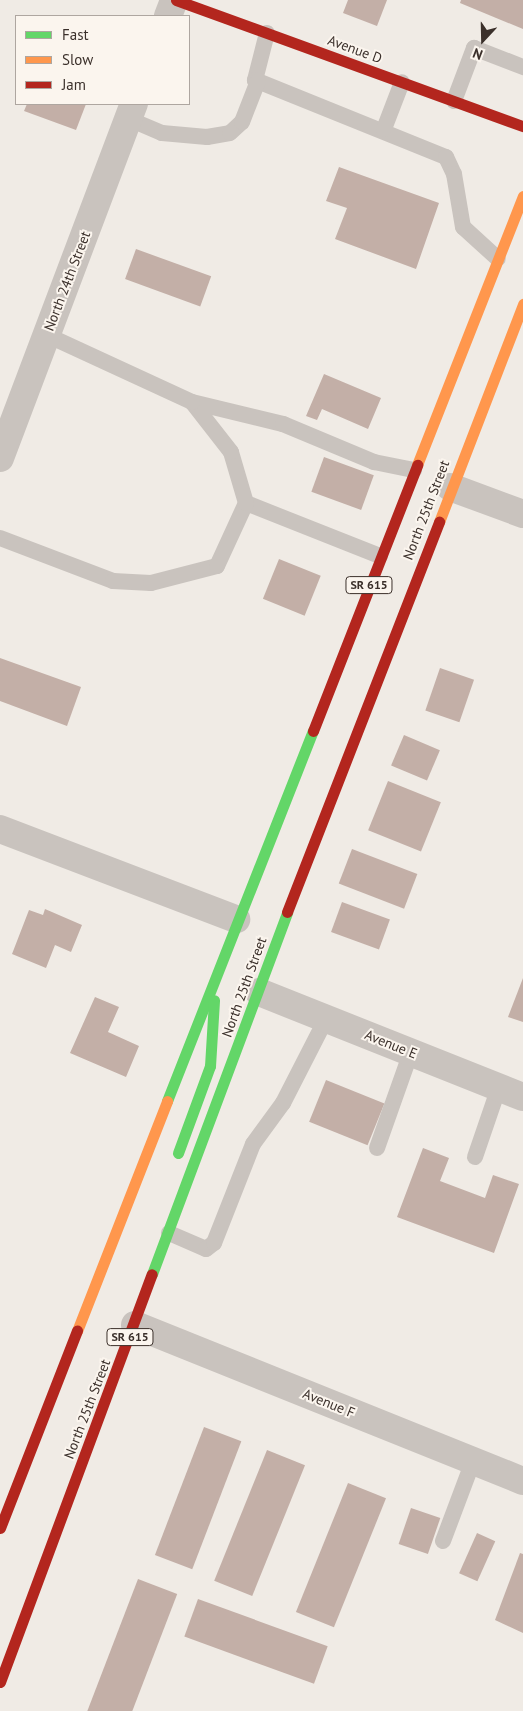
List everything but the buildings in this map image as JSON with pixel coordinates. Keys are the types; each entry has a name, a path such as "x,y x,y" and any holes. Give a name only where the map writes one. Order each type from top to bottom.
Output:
{"main road":[{"name":"Avenue D","path":"175,0 523,126"},
{"name":"North 25th Street","path":"0,1528 236,919 523,196"},
{"name":"North 25th Street","path":"0,1682 450,487 523,304"},
{"path":"173,1168 210,1066 215,973"},
{"path":"130,1297 135,1325"}],"street":[{"path":"168,15 175,0"},
{"name":"North 24th Street","path":"0,458 132,112"},
{"path":"450,487 523,514"},
{"path":"0,829 236,919"},
{"name":"Avenue E","path":"259,992 511,1092"},
{"name":"Avenue F","path":"135,1325 523,1481"}],"lane":[{"path":"266,33 253,76 258,81 384,129 446,157 454,174 462,227 498,259"},
{"path":"454,101 474,48 523,67"},
{"path":"132,112 162,133 207,136 230,132 242,122 258,81"},
{"path":"384,129 402,82"},
{"path":"47,335 192,402 283,424 374,462 414,470"},
{"path":"0,538 114,581 151,583 218,566 246,503 231,452 192,402"},
{"path":"246,503 380,556"},
{"path":"169,1233 206,1249 214,1243 253,1144 283,1103 326,1019"},
{"path":"377,1148 411,1052"},
{"path":"475,1157 511,1092"},
{"path":"443,1541 473,1461"}],"traffic: fast":[{"path":"167,1101 313,731"},
{"path":"152,1274 287,912"},
{"path":"178,1153 210,1066 214,1000"}],"traffic: slow":[{"path":"417,465 523,196"},
{"path":"439,522 523,304"},
{"path":"77,1331 167,1101"}],"traffic: jam":[{"path":"176,0 523,126"},
{"path":"313,731 417,465"},
{"path":"287,912 439,522"},
{"path":"0,1682 152,1274"},
{"path":"0,1528 77,1331"}]}
